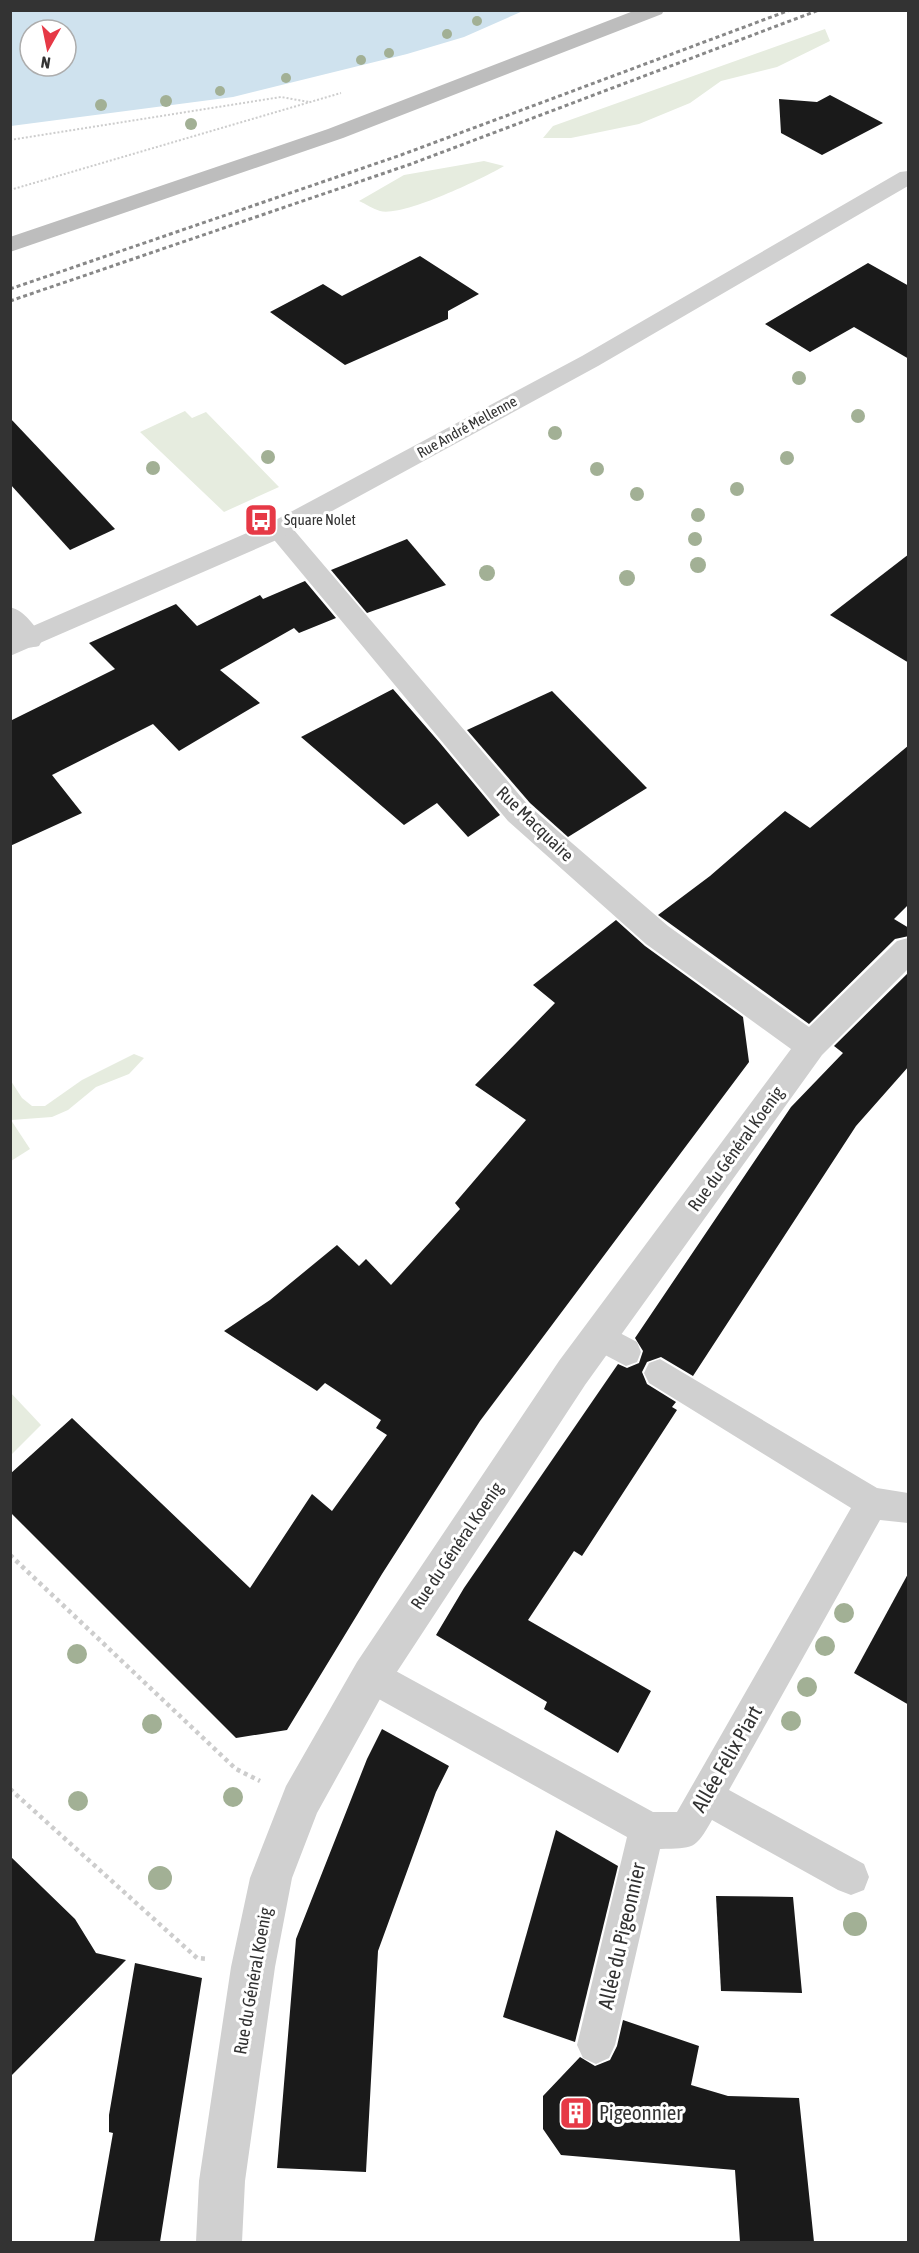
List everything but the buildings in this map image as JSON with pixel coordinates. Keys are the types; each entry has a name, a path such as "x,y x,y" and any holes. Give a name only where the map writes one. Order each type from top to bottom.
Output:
{"main road":[{"path":"10,245 225,175 469,86 655,10"}],"street":[{"name":"Rue André Mellenne","path":"20,643 279,530 590,360 909,177"},
{"name":"Rue Macquaire","path":"279,530 518,813 657,934 811,1047"},
{"path":"10,616 20,643"},
{"name":"Rue du Général Koenig","path":"219,2242 222,2181 253,1966 271,1878 301,1801 370,1676 613,1344 811,1047 909,950"}],"lane":[{"path":"660,1373 872,1503 909,1508"},
{"name":"Allée Félix Piart","path":"370,1676 647,1828 659,1831 687,1830 872,1503"},
{"path":"706,1797 851,1877"},
{"name":"Allée du Pigeonnier","path":"596,2045 647,1828"}],"path":[{"path":"10,190 344,91"},
{"path":"10,140 281,98 310,102"},
{"path":"10,1555 236,1769 301,1801"},
{"path":"10,1789 197,1958 253,1966"}],"shaded area":[{"path":"825,29 830,41 777,67 721,81 690,103 639,124 571,138 543,138 553,126"},
{"path":"484,161 504,166 461,188 424,203 391,211 380,211 359,201 404,175"},
{"path":"185,411 192,418 206,412 279,487 224,512 140,432"},
{"path":"134,1054 144,1058 129,1074 96,1087 68,1110 52,1117 11,1120 11,1081 22,1098 32,1106 45,1106 82,1080"},
{"path":"11,1120 30,1149 11,1161"},
{"path":"10,1392 41,1425 11,1455 10,1455"}],"water":[{"path":"10,11 523,11 464,37 407,54 233,97 11,126"}],"railway":[{"path":"10,289 401,155 790,10"},
{"path":"10,301 411,164 819,10"}],"place":[{"name":"Square Nolet","path":"261,520"},
{"name":"Pigeonnier","path":"576,2113"}]}
